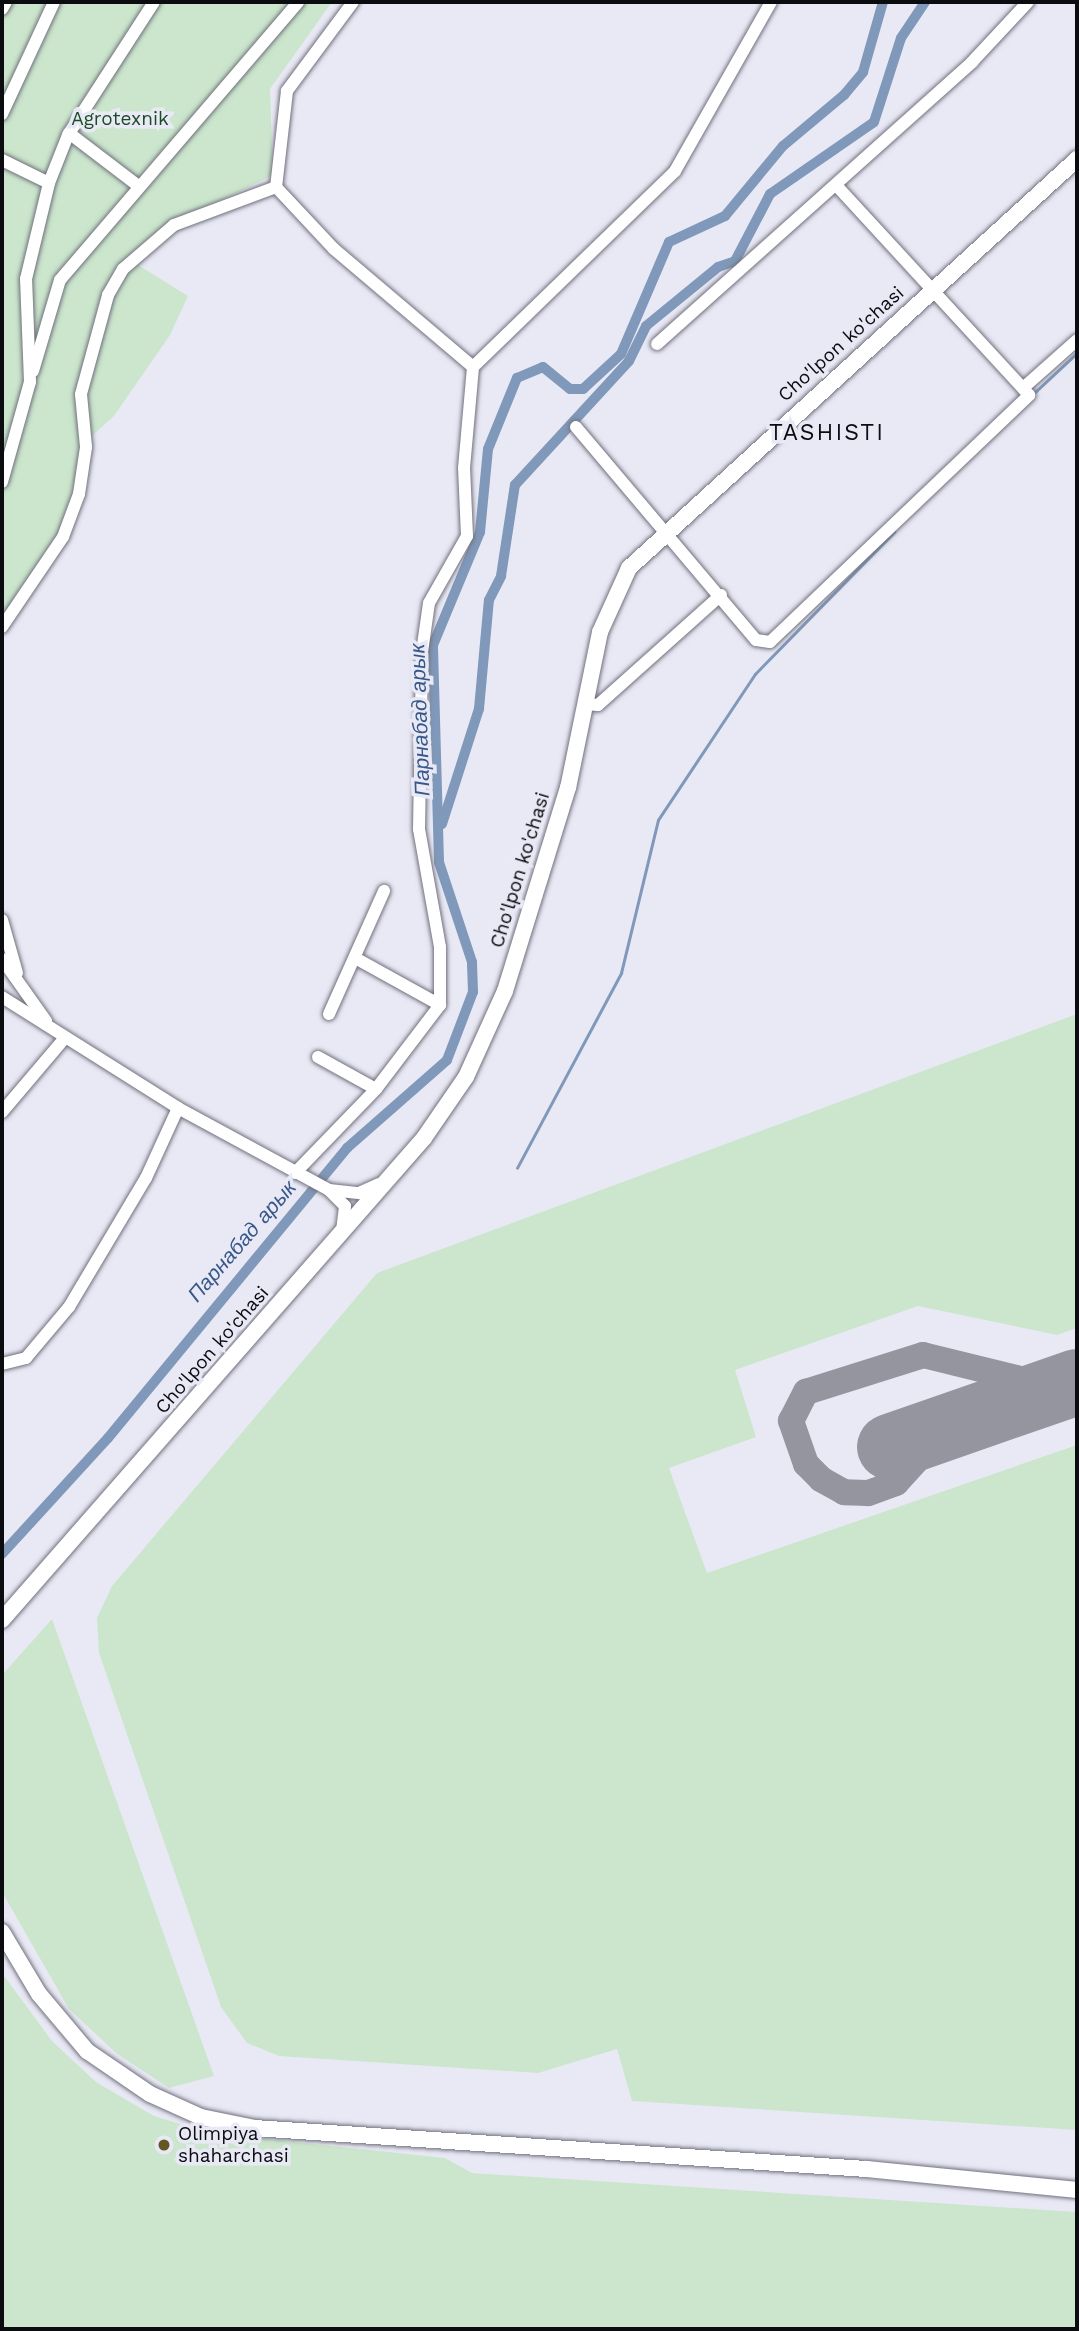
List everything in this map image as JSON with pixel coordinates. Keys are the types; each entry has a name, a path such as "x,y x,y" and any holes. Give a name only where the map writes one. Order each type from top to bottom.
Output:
{"main road":[{"name":"Cho'lpon ko'chasi","path":"2,1620 394,1173 449,1104 490,1030 568,788 611,599 664,530 1077,159"},
{"path":"2,1932 39,1994 88,2051 150,2094 201,2117 254,2128 867,2169 1077,2190"}],"street":[{"path":"2,9 6,2"},
{"path":"2,114 54,2"},
{"path":"30,382 26,279 49,183 69,133 154,2"},
{"path":"2,482 60,280 136,184 298,2"},
{"path":"354,2 287,91 276,187 334,249 473,367"},
{"path":"299,1175 376,1089 440,1004 440,947 419,829 421,664 429,603 467,536 464,468 473,367 675,171 771,2"},
{"path":"657,344 836,185 1028,2"},
{"path":"69,133 136,184"},
{"path":"2,160 49,183"},
{"path":"576,427 721,595 756,640 770,642 1029,395 836,185"},
{"path":"2,626 63,537 79,494 86,447 81,394 108,295 123,269 174,225 276,187"},
{"path":"1023,388 1077,340"},
{"path":"586,704 598,705 721,595"},
{"path":"329,1014 357,960 384,891"},
{"path":"2,920 17,973 46,1022 63,1040 178,1108 329,1190 345,1206 339,1236"},
{"path":"2,959 17,973"},
{"path":"357,960 440,1004"},
{"path":"2,997 46,1022"},
{"path":"2,1112 63,1040"},
{"path":"318,1057 376,1089"},
{"path":"2,1364 26,1358 69,1307 141,1189 178,1108"},
{"path":"329,1190 366,1192 394,1173"}],"green space":[{"name":"Agrotexnik","path":"2,2 332,2 270,89 273,175 158,231 138,265 188,296 170,335 114,416 82,445 77,483 59,533 2,619"},
{"path":"1077,1014 1077,1328 1057,1335 918,1306 735,1370 756,1437 669,1468 707,1573 1077,1445 1077,2130 632,2101 617,2049 538,2073 279,2056 247,2043 221,2007 99,1653 97,1618 112,1586 377,1273"},
{"path":"52,1619 214,2076 169,2088 116,2053 69,2009 2,1892 2,1675"},
{"name":"Olimpiya shaharchasi","path":"2,1973 52,2041 96,2082 154,2116 209,2133 445,2158 472,2173 1077,2212 1077,2329 2,2329"}],"waterway":[{"name":"Парнабад арык","path":"2,1554 108,1438 347,1148 447,1060 473,992 472,962 439,862 433,645 480,532 488,449 517,378 543,367 570,389 583,389 621,354 669,242 725,216 783,146 844,95 863,72 883,2"},
{"name":"Парнабад арык","path":"442,824 479,709 489,600 501,576 515,485 629,361 646,326 718,267 735,261 770,194 874,122 901,38 925,2"},
{"path":"1033,394 1077,353"},
{"path":"517,1168 621,973 658,820 755,674 894,532"}],"taxiway":[{"path":"946,1428 896,1483 868,1493 844,1492 821,1479 806,1464 791,1421 806,1392 923,1355 1041,1384 1074,1383"}],"runway":[{"path":"890,1447 1077,1382"}],"place":[{"name":"Olimpiya shaharchasi","path":"164,2145"}],"district":[{"name":"TASHISTI","path":"827,433"}]}
